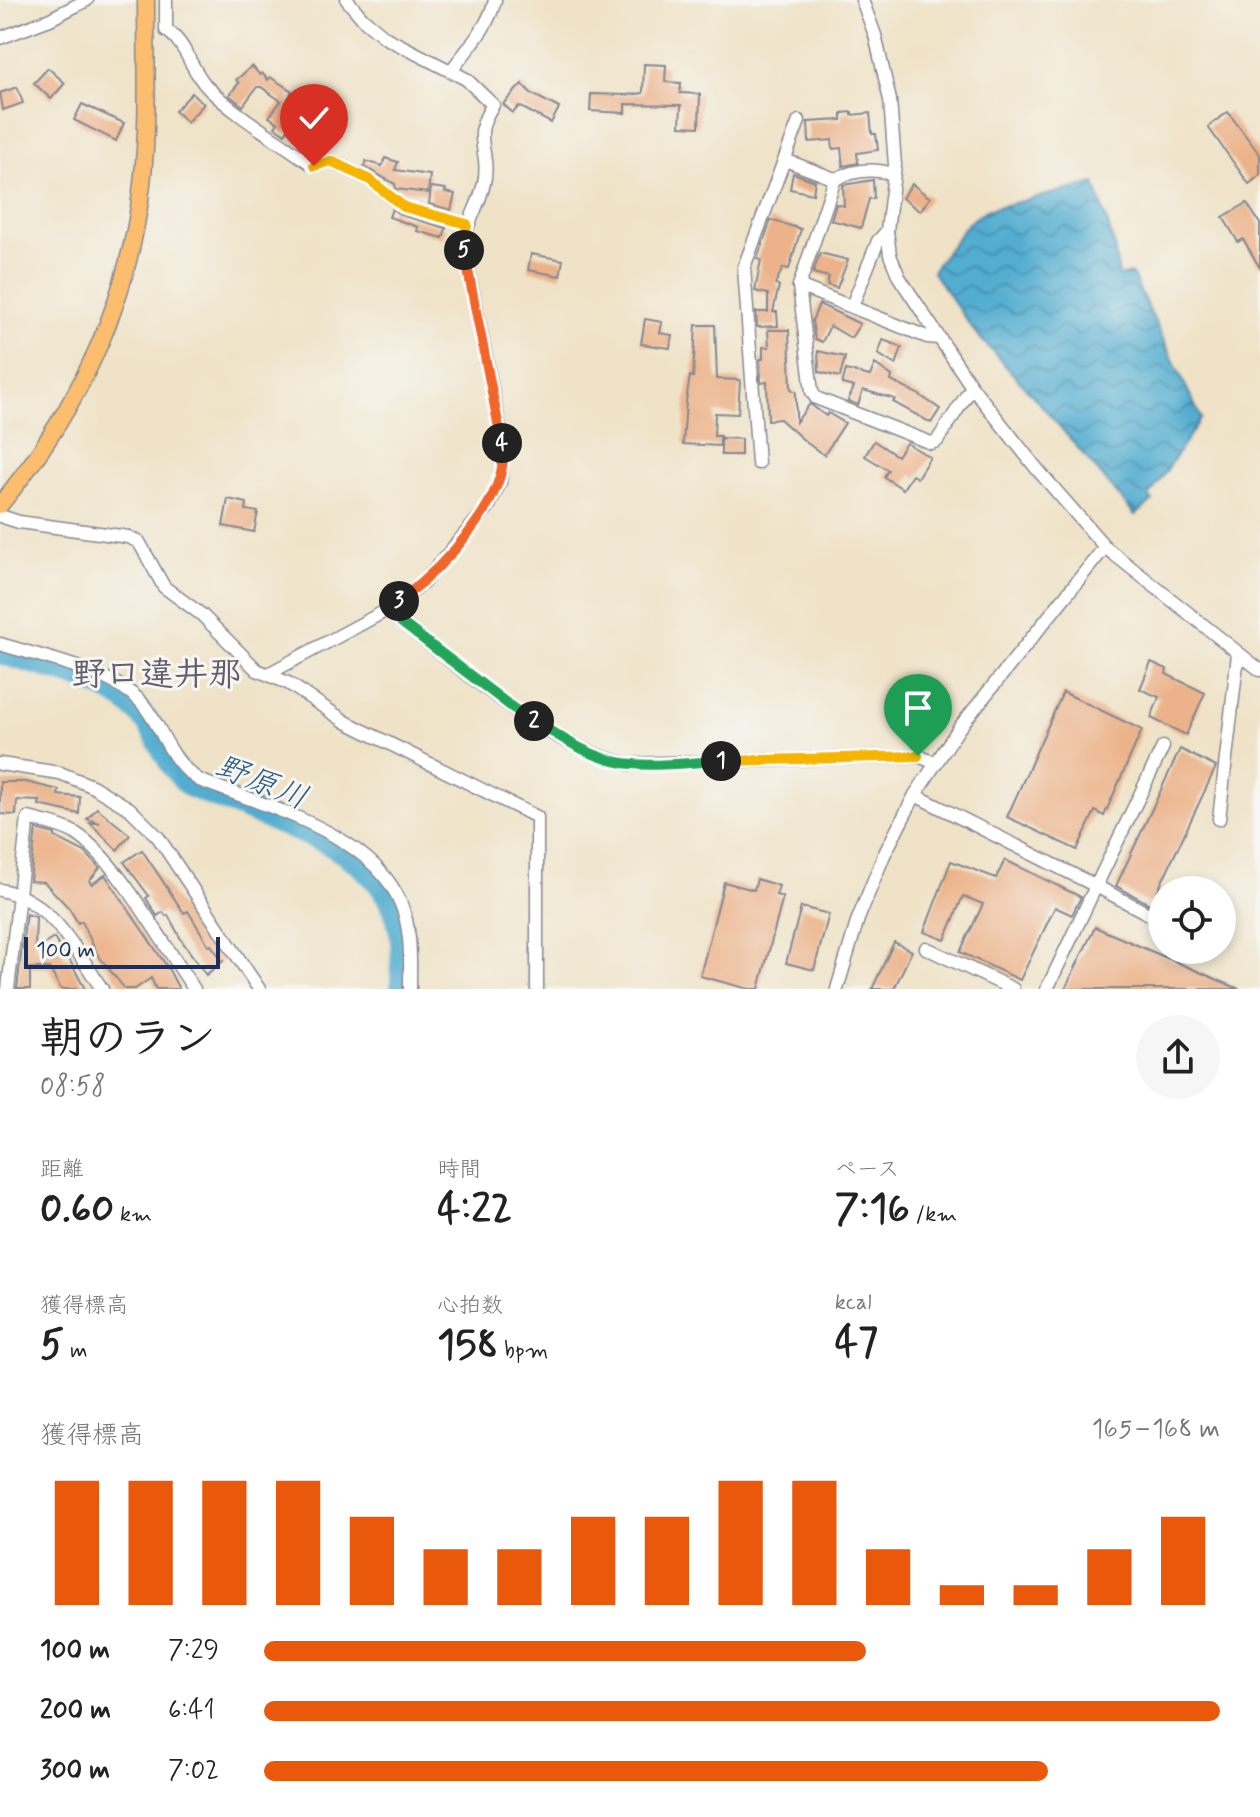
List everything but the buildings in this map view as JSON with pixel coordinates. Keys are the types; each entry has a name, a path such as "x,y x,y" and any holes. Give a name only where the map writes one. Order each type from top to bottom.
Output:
{"main road":[{"path":"0,505 34,462 70,405 109,321 124,276 142,185 146,129 146,0"}],"street":[{"path":"0,38 50,19 87,0"},
{"path":"166,0 166,30 177,37 206,87 225,103 314,166 331,161 370,180 404,207 467,224"},
{"path":"268,674 389,609 423,583 489,506 500,482 504,449 463,243 467,224 484,184 481,123 493,105 466,79 386,38 363,19 347,0"},
{"path":"451,71 480,32 493,10 495,0"},
{"path":"862,0 886,73 895,165 887,231 890,255 899,277 972,387 1037,469 1105,547 1260,670"},
{"path":"758,463 744,267 799,121"},
{"path":"785,160 835,179 878,169 893,174"},
{"path":"835,179 799,286 812,392 816,398 931,443 937,441 972,387"},
{"path":"852,306 878,241 887,231"},
{"path":"799,286 927,337 939,338"},
{"path":"0,516 19,522 128,537 139,542 164,587 202,615 257,670 288,683 346,722 537,817 537,989"},
{"path":"837,989 858,919 884,855 915,795 957,730 1105,547"},
{"path":"389,609 402,623 513,708 569,742 607,760 629,764 918,756 936,763"},
{"path":"0,644 114,683 140,702 153,719 173,757 186,772 319,828 368,859 385,876 402,905 410,939 410,989"},
{"path":"1219,819 1238,654"},
{"path":"1047,989 1163,747"},
{"path":"0,764 60,773 92,786 130,809 158,837 259,989"},
{"path":"915,795 1148,914"},
{"path":"8,989 28,818 74,833 105,858 194,989"},
{"path":"0,890 18,893 47,911 102,989"},
{"path":"926,948 1013,989"}],"water":[{"path":"1095,183 1113,241 1119,276 1132,274 1201,418 1149,497 1153,501 1135,515 974,331 932,271 967,224 986,210"}],"waterway":[{"name":"野原川","path":"0,652 79,677 117,695 146,720 171,763 191,786 324,841 363,867 384,890 397,917 402,947 402,989"}],"district":[{"name":"野口違井那","path":"157,673"}],"route":[{"path":"314,166 331,161 370,180 404,207 467,224 463,243 468,279 504,449 500,482 489,506 442,564 389,609 402,623 513,708 569,742 607,760 629,764 918,756"}]}
